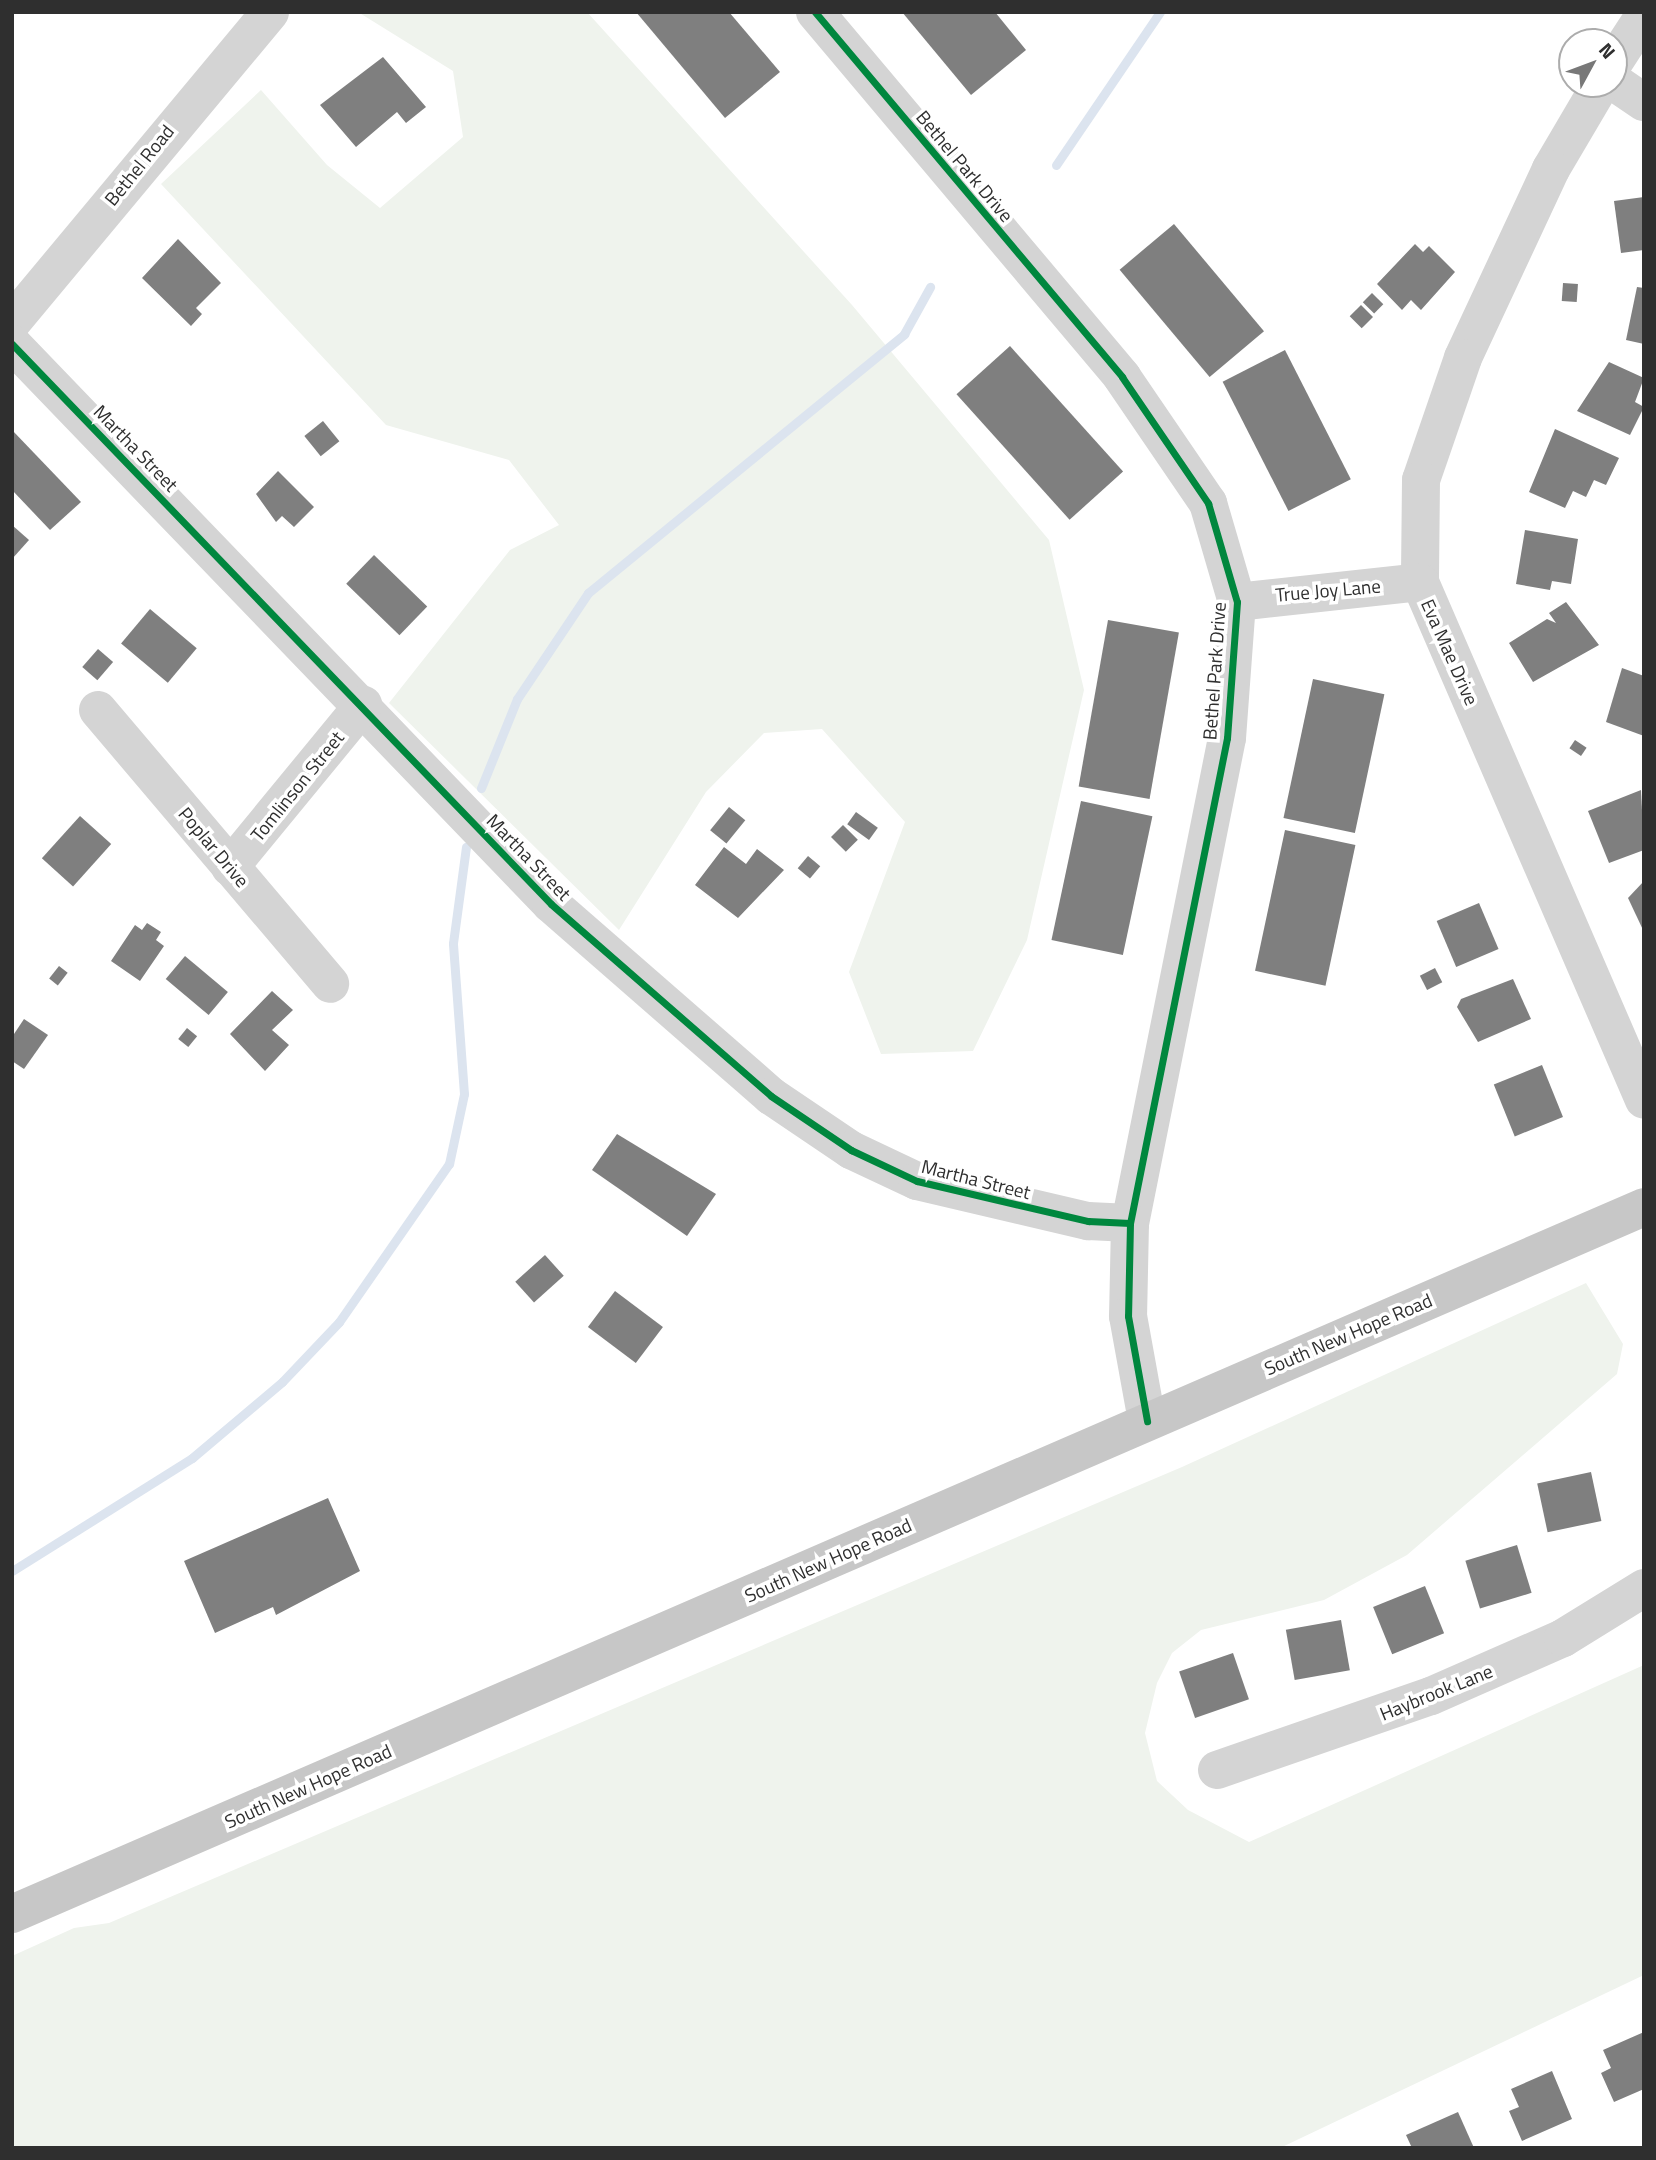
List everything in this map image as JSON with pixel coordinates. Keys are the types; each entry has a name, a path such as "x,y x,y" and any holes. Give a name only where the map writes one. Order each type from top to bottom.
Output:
{"main road":[{"name":"South New Hope Road","path":"12,1914 1644,1207"}],"street":[{"name":"Bethel Road","path":"12,322 270,12"},
{"name":"Bethel Park Drive","path":"815,12 1122,377 1209,503 1237,602 1227,738 1130,1223 1128,1316 1147,1421"},
{"path":"1628,41 1644,16"},
{"path":"1628,91 1644,102"},
{"name":"Eva Mae Drive","path":"1593,98 1551,169 1463,358 1421,480 1420,582 1644,1100"},
{"name":"Martha Street","path":"12,344 363,705 551,904 771,1096 851,1150 959,1194 1130,1223"},
{"name":"True Joy Lane","path":"1237,602 1420,582"},
{"name":"Tomlinson Street","path":"230,867 363,705"},
{"name":"Poplar Drive","path":"98,710 330,984"},
{"name":"Haybrook Lane","path":"1217,1770 1300,1746 1442,1691 1563,1638 1644,1588"}],"shaded area":[{"path":"358,12 587,12 852,305 1049,540 1084,690 1027,940 973,1051 881,1054 849,972 905,822 822,729 764,733 706,792 619,930 389,703 510,550 559,525 509,460 386,425 161,184 261,90 327,165 380,208 463,137 453,71"},
{"path":"1586,1283 1623,1344 1617,1374 1407,1555 1324,1600 1201,1630 1172,1653 1157,1683 1145,1733 1157,1781 1188,1810 1249,1842 1644,1665 1644,1975 1280,2148 12,2148 12,1956 74,1928 109,1923 1182,1467"}],"building":[{"path":"636,12 729,12 780,72 725,118"},
{"path":"902,12 995,12 1026,50 971,95"},
{"path":"383,57 426,107 406,123 397,112 356,147 320,105"},
{"path":"1644,197 1644,250 1621,253 1614,201"},
{"path":"1174,224 1264,331 1210,377 1120,270"},
{"path":"178,239 221,283 196,308 202,314 191,326 142,278"},
{"path":"1415,244 1423,252 1429,246 1455,272 1421,310 1411,300 1402,310 1377,284"},
{"path":"1563,283 1578,284 1577,302 1562,301"},
{"path":"1637,287 1644,288 1644,344 1626,340"},
{"path":"1372,293 1383,304 1374,314 1363,302"},
{"path":"1361,305 1373,317 1362,328 1350,316"},
{"path":"1010,346 1123,472 1070,520 956,394"},
{"path":"1285,350 1351,479 1288,511 1223,382"},
{"path":"1609,362 1644,378 1635,402 1644,407 1630,435 1577,411"},
{"path":"323,421 339,441 321,456 304,436"},
{"path":"1555,429 1619,458 1606,485 1594,480 1586,497 1573,491 1565,508 1529,492"},
{"path":"12,430 81,502 50,530 12,490"},
{"path":"278,471 314,507 294,527 282,516 276,522 256,494"},
{"path":"12,525 29,540 12,559"},
{"path":"1525,530 1578,539 1571,584 1552,581 1550,590 1516,584"},
{"path":"374,555 427,606 399,635 346,584"},
{"path":"1566,602 1599,645 1533,682 1509,643 1547,619 1556,623 1549,613"},
{"path":"150,609 197,648 168,683 121,643"},
{"path":"1108,620 1179,633 1150,799 1079,786"},
{"path":"98,649 113,662 97,680 82,667"},
{"path":"1622,668 1644,676 1644,736 1606,722"},
{"path":"1313,679 1384,694 1355,833 1283,818"},
{"path":"1575,740 1587,748 1581,756 1569,748"},
{"path":"1641,790 1644,850 1609,863 1588,811"},
{"path":"1081,801 1152,816 1123,955 1051,940"},
{"path":"729,807 745,820 726,844 710,830"},
{"path":"856,812 878,828 869,840 847,824"},
{"path":"80,816 111,844 73,886 42,858"},
{"path":"843,825 858,840 846,852 831,837"},
{"path":"1285,830 1355,845 1325,986 1255,971"},
{"path":"724,847 746,864 757,849 784,870 738,918 695,885"},
{"path":"808,856 820,866 810,879 798,868"},
{"path":"1644,881 1644,932 1628,898"},
{"path":"1479,903 1499,949 1456,967 1437,921"},
{"path":"147,923 161,932 156,940 164,946 140,981 111,961 135,925 142,930"},
{"path":"185,956 228,992 209,1015 166,979"},
{"path":"59,966 68,973 58,985 49,979"},
{"path":"1435,968 1442,982 1427,990 1420,976"},
{"path":"1513,979 1531,1019 1478,1042 1457,1007 1461,999"},
{"path":"272,991 293,1010 272,1030 289,1045 265,1071 230,1034"},
{"path":"24,1019 48,1035 24,1069 12,1061 12,1037"},
{"path":"187,1028 197,1036 188,1047 178,1039"},
{"path":"1542,1065 1563,1117 1515,1136 1494,1084"},
{"path":"617,1134 716,1194 687,1236 592,1170"},
{"path":"545,1255 564,1276 534,1303 515,1282"},
{"path":"615,1291 663,1327 636,1363 588,1327"},
{"path":"1591,1472 1601,1521 1548,1532 1537,1483"},
{"path":"328,1498 360,1571 276,1615 273,1607 215,1633 184,1561"},
{"path":"1517,1545 1532,1593 1480,1609 1465,1561"},
{"path":"1425,1586 1444,1633 1392,1654 1373,1607"},
{"path":"1341,1620 1350,1670 1295,1680 1286,1630"},
{"path":"1233,1653 1249,1699 1195,1718 1179,1672"},
{"path":"1644,2032 1644,2089 1614,2102 1601,2073 1611,2068 1603,2050"},
{"path":"1552,2071 1572,2119 1522,2141 1509,2111 1519,2107 1511,2089"},
{"path":"1458,2112 1474,2148 1412,2148 1406,2135"}],"waterway":[{"path":"1056,165 1160,12"},
{"path":"481,788 517,699 588,593 904,334 930,287"},
{"path":"12,1571 192,1458 282,1382 339,1322 449,1164 464,1094 453,943 466,847"}],"cycle path":[{"path":"815,12 1122,377 1208,503 1237,602 1227,738 1130,1223 1128,1316 1147,1421"},
{"path":"12,344 551,904 771,1096 851,1150 917,1181 1088,1221 1130,1223"}]}
